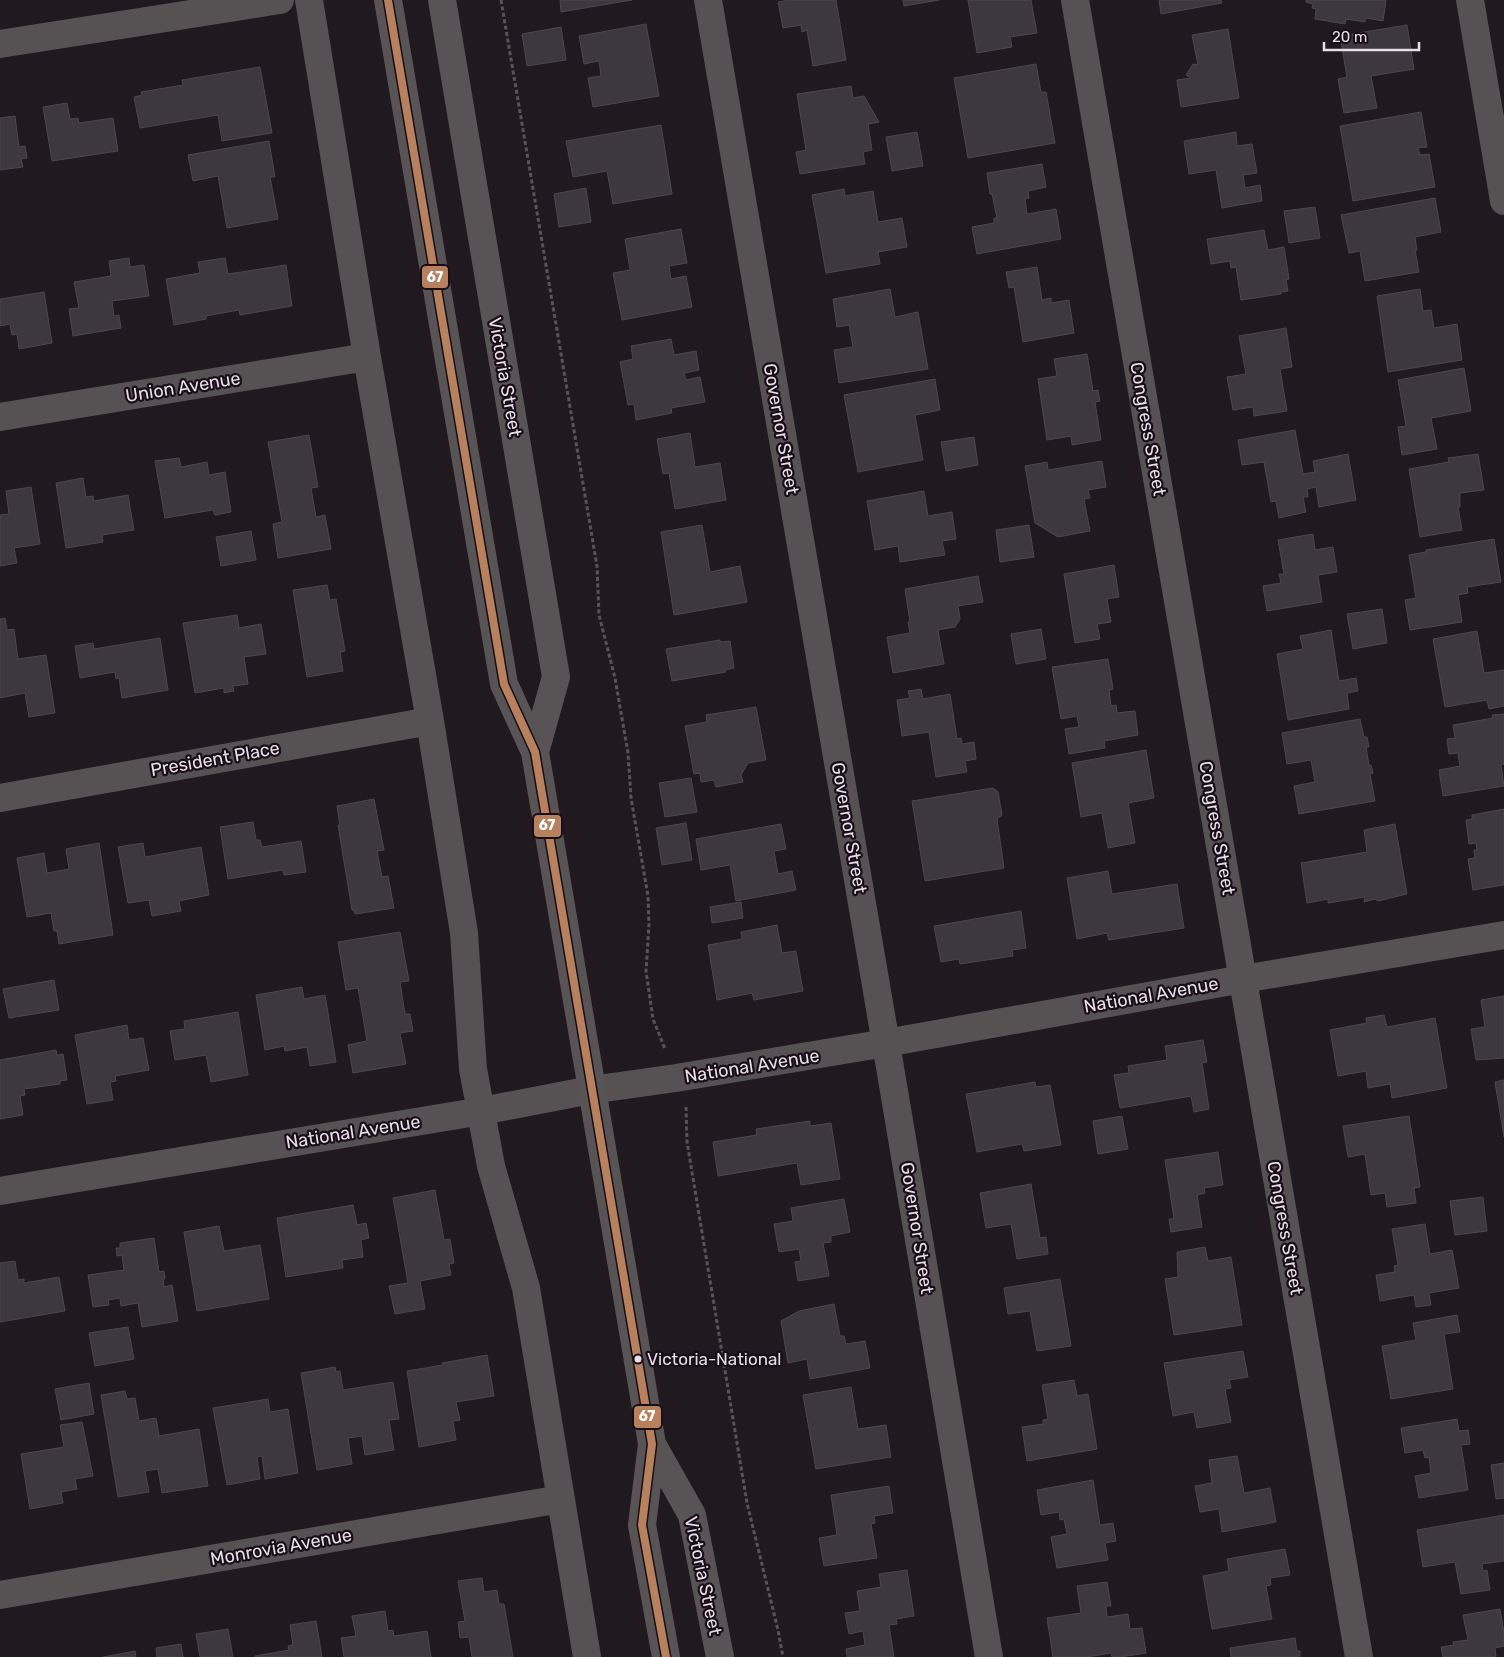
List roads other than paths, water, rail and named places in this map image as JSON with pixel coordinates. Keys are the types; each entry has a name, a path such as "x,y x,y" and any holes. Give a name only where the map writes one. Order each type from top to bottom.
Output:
{"main road":[{"name":"Victoria Street","path":"388,0 504,684 534,752 652,1444 642,1525 666,1657"},
{"name":"Victoria Street","path":"442,0 556,677 534,752"},
{"name":"Victoria Street","path":"652,1444 692,1515 720,1657"}],"street":[{"path":"0,44 280,0"},
{"path":"309,0 464,933 473,1069 491,1166 526,1288 588,1657"},
{"name":"Governor Street","path":"708,0 886,1044 988,1657"},
{"name":"Congress Street","path":"1075,0 1359,1657"},
{"path":"1470,0 1504,201"},
{"name":"Union Avenue","path":"0,417 367,356"},
{"name":"President Place","path":"0,798 430,721"},
{"name":"National Avenue","path":"0,1191 482,1111 591,1090 886,1044 1243,979 1504,936"},
{"name":"Monrovia Avenue","path":"0,1595 561,1499"}],"place":[{"name":"Victoria-National","path":"638,1359"}]}
